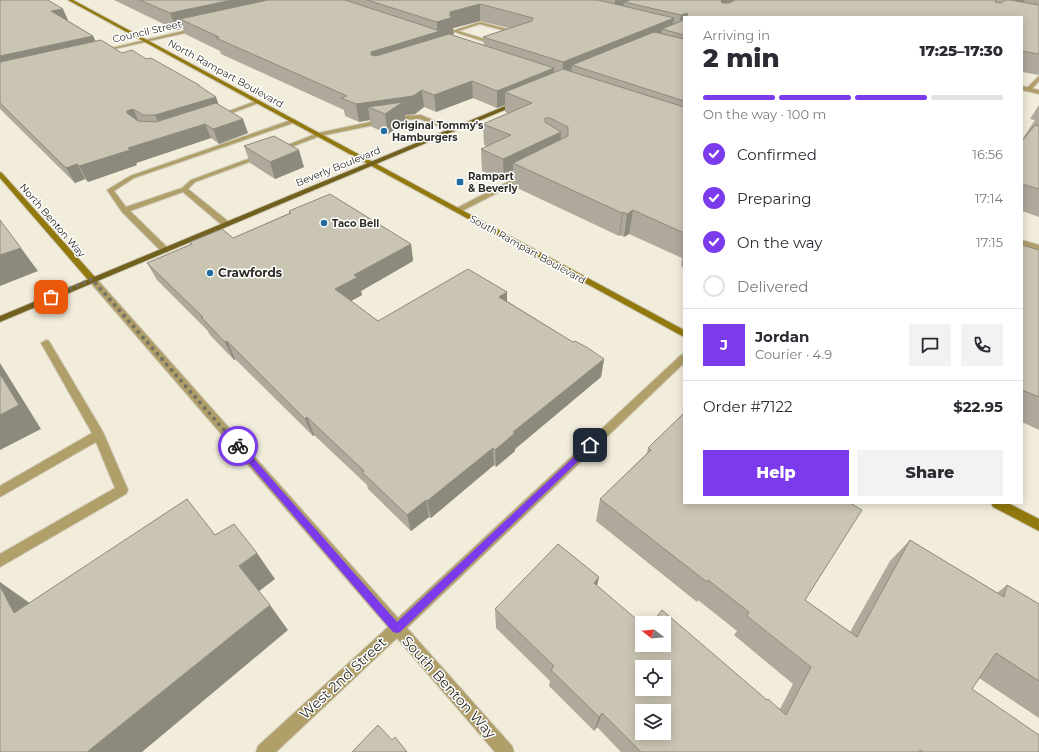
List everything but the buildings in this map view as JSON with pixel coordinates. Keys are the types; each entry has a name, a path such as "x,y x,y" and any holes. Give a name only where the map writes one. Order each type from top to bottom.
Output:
{"main road":[{"name":"Beverly Boulevard","path":"0,319 92,279 372,165 521,101"}],"street":[{"name":"North Rampart Boulevard","path":"70,0 294,121 372,165"},
{"path":"490,50 502,46 454,31 480,23 522,34"},
{"name":"Council Street","path":"97,52 198,28"},
{"path":"451,37 463,34"},
{"path":"1025,90 1039,78"},
{"path":"1025,90 1039,92"},
{"path":"209,119 258,102"},
{"path":"273,151 318,135 398,118 421,117 453,130"},
{"path":"165,250 125,210 110,190 132,177 294,121"},
{"path":"125,210 184,189 193,181 266,154"},
{"name":"South Rampart Boulevard","path":"372,165 683,333"},
{"path":"457,210 529,173"},
{"name":"North Benton Way","path":"0,174 92,279"},
{"path":"184,189 226,224"},
{"path":"1023,242 1039,248"},
{"name":"South Benton Way","path":"92,279 506,752"},
{"path":"0,561 122,490 99,436 46,343"},
{"name":"West 2nd Street","path":"264,752 397,629 683,357"},
{"path":"0,492 99,436"},
{"path":"999,504 1039,525"}],"way so far":[{"path":"51,297 92,279 238,446"}],"place":[{"name":"Original Tommy's Hamburgers","path":"384,131"},
{"name":"Rampart & Beverly","path":"460,182"},
{"name":"Taco Bell","path":"324,223"},
{"name":"Crawfords","path":"210,273"}],"route":[{"path":"238,446 397,629 590,445"}]}
